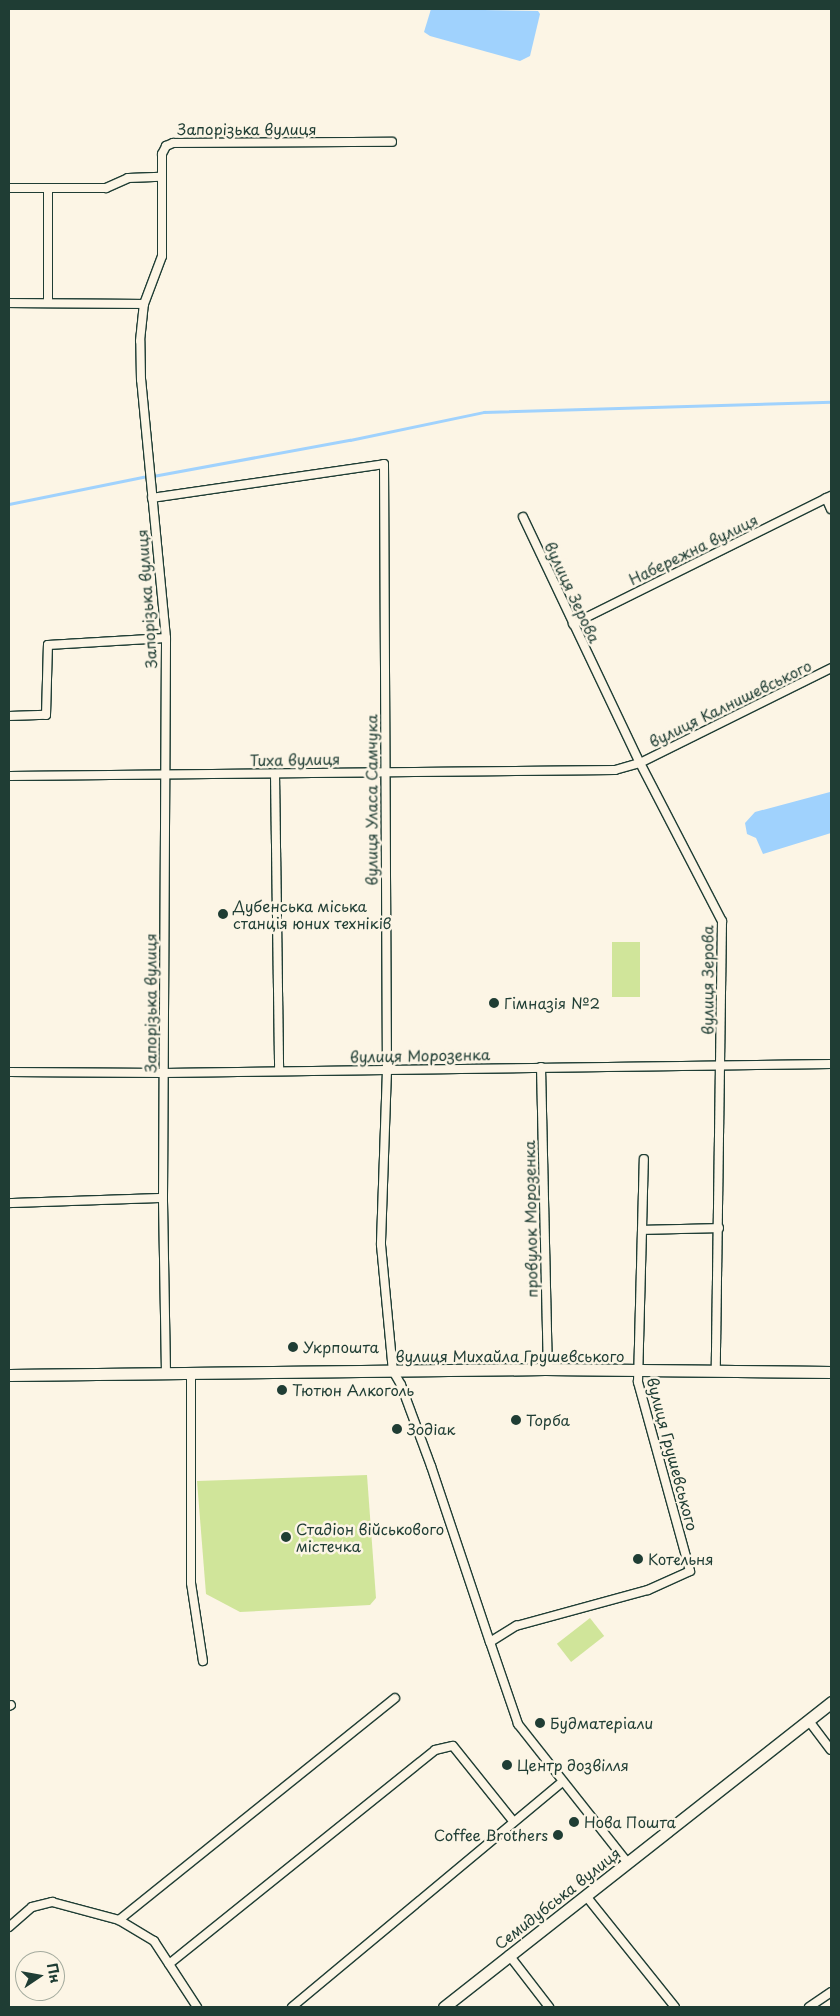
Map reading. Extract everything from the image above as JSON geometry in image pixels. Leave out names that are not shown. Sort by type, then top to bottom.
[{"type":"main road","name":"вулиця Михайла Грушевського","points":[[9,1375],[548,1369],[716,1369],[831,1372]]},
{"type":"main road","name":"Семидубська вулиця","points":[[444,2007],[831,1702]]},
{"type":"street","name":"Запорізька вулиця","points":[[166,1373],[163,1198],[166,638],[140,380],[144,304],[162,256],[161,176],[163,149],[173,143],[392,142]]},
{"type":"street","points":[[9,188],[106,188],[128,178],[161,176]]},
{"type":"street","points":[[48,188],[48,303]]},
{"type":"street","points":[[9,303],[144,304]]},
{"type":"street","name":"вулиця Уласа Самчука","points":[[152,498],[384,464],[384,771],[387,1070],[381,1245],[393,1371]]},
{"type":"street","points":[[829,497],[831,510]]},
{"type":"street","name":"Набережна вулиця","points":[[573,624],[829,497]]},
{"type":"street","name":"вулиця Зерова","points":[[523,517],[640,763],[722,922],[716,1369]]},
{"type":"street","points":[[9,716],[46,715],[48,645],[166,638]]},
{"type":"street","name":"вулиця Калнишевського","points":[[640,763],[831,668]]},
{"type":"street","name":"Тиха вулиця","points":[[9,776],[615,770],[640,763]]},
{"type":"street","points":[[275,774],[279,1070]]},
{"type":"street","name":"вулиця Морозенка","points":[[9,1072],[164,1073],[831,1064]]},
{"type":"street","name":"провулок Морозенка","points":[[541,1067],[548,1369]]},
{"type":"street","points":[[638,1370],[644,1159]]},
{"type":"street","points":[[9,1204],[163,1198]]},
{"type":"street","points":[[642,1230],[719,1228]]},
{"type":"street","name":"вулиця Грушевського","points":[[490,1642],[516,1626],[648,1590],[690,1571],[638,1370]]},
{"type":"street","points":[[393,1371],[401,1384],[431,1466],[518,1724],[627,1862]]},
{"type":"street","points":[[191,1373],[191,1583],[203,1661]]},
{"type":"street","points":[[119,1920],[395,1698]]},
{"type":"street","points":[[809,1721],[831,1750]]},
{"type":"street","points":[[169,1964],[435,1750],[453,1746],[513,1821]]},
{"type":"street","points":[[292,2007],[562,1782]]},
{"type":"street","points":[[586,1896],[675,2007]]},
{"type":"street","points":[[9,1927],[32,1907],[52,1902],[119,1920],[154,1941],[197,2007]]},
{"type":"street","points":[[509,1955],[549,2007]]},
{"type":"street","points":[[810,2007],[831,1992]]},
{"type":"green space","points":[[612,942],[640,942],[640,997],[612,997]]},
{"type":"green space","name":"Стадіон військового містечка","points":[[367,1475],[376,1598],[370,1605],[240,1612],[206,1594],[197,1481]]},
{"type":"green space","points":[[590,1618],[604,1636],[571,1662],[557,1644]]},
{"type":"water","points":[[431,9],[538,11],[540,14],[530,56],[520,61],[430,36],[424,32]]},
{"type":"water","points":[[830,792],[831,833],[763,854],[756,838],[747,834],[745,823],[755,812]]},
{"type":"waterway","points":[[153,476],[350,440],[484,412],[831,402]]},
{"type":"waterway","points":[[9,504],[143,477]]},
{"type":"place","name":"Дубенська міська станція юних техніків","points":[[223,914]]},
{"type":"place","name":"Гімназія №2","points":[[494,1003]]},
{"type":"place","name":"Укрпошта","points":[[293,1347]]},
{"type":"place","name":"Тютюн Алкоголь","points":[[282,1390]]},
{"type":"place","name":"Торба","points":[[516,1420]]},
{"type":"place","name":"Зодіак","points":[[397,1429]]},
{"type":"place","name":"Стадіон військового містечка","points":[[286,1537]]},
{"type":"place","name":"Котельня","points":[[638,1559]]},
{"type":"place","name":"Будматеріали","points":[[540,1723]]},
{"type":"place","name":"Центр дозвілля","points":[[507,1765]]},
{"type":"place","name":"Нова Пошта","points":[[574,1822]]},
{"type":"place","name":"Coffee Brothers","points":[[558,1835]]}]
